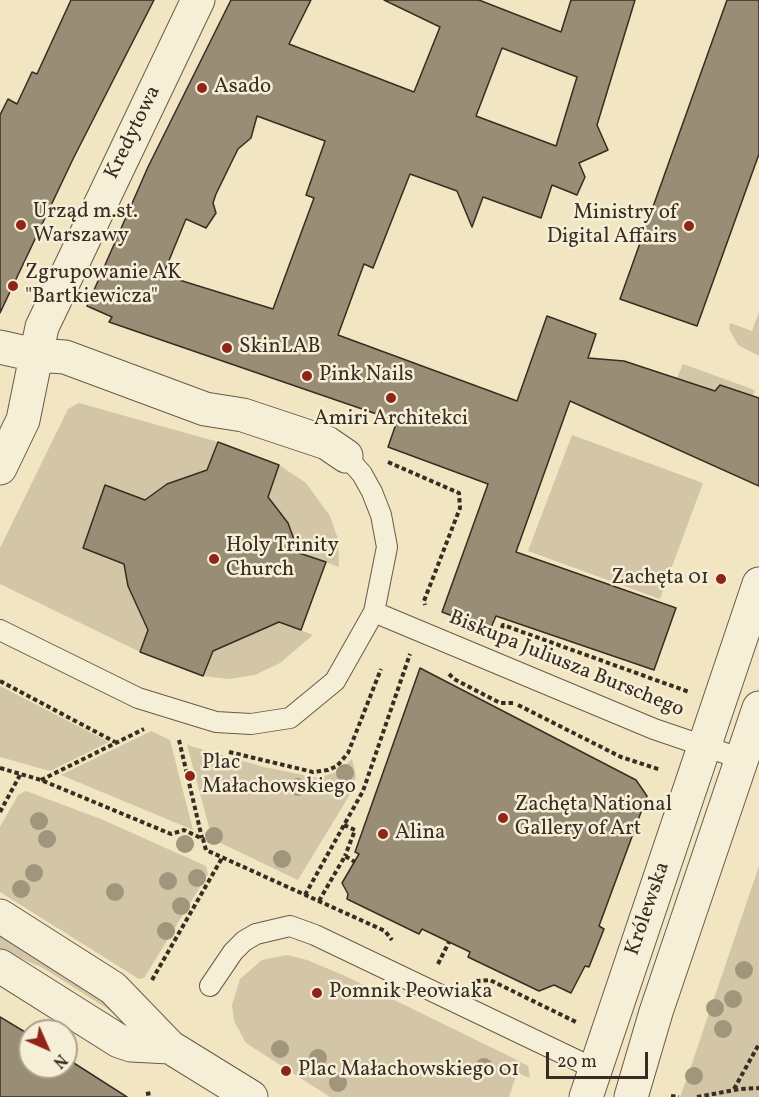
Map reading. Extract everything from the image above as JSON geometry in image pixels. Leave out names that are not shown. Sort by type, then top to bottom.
[{"type":"street","name":"Kredytowa","points":[[0,468],[23,420],[42,327],[198,0]]},
{"type":"street","points":[[0,347],[35,355],[65,357],[205,409],[243,415],[327,443],[346,456]]},
{"type":"street","name":"Królewska","points":[[591,1083],[759,584]]},
{"type":"street","name":"Królewska","points":[[632,1097],[656,1012],[759,708]]},
{"type":"street","points":[[0,916],[113,988],[170,1047],[251,1097]]},
{"type":"street","points":[[0,966],[119,1041],[131,1045],[170,1047]]},
{"type":"lane","points":[[0,630],[138,698],[216,722],[251,724],[291,718],[335,681],[374,612],[387,547],[381,516],[372,492],[362,474],[346,456]]},
{"type":"lane","name":"Biskupa Juliusza Burschego","points":[[374,612],[654,729],[742,759]]},
{"type":"lane","points":[[210,986],[233,952],[244,942],[256,934],[290,926],[315,935],[591,1083]]},
{"type":"path","points":[[305,895],[363,791],[411,650],[421,656]]},
{"type":"path","points":[[442,666],[621,758],[669,773]]},
{"type":"path","points":[[454,679],[500,703],[515,703]]},
{"type":"path","points":[[0,681],[116,743]]},
{"type":"path","points":[[41,780],[151,725]]},
{"type":"path","points":[[178,736],[206,850],[385,931],[395,945]]},
{"type":"path","points":[[0,768],[41,780],[171,834],[184,830],[202,838]]},
{"type":"path","points":[[0,812],[20,775]]},
{"type":"path","points":[[319,901],[345,856],[355,830],[344,825]]},
{"type":"path","points":[[345,856],[356,862]]},
{"type":"path","points":[[147,990],[222,858]]},
{"type":"path","points":[[438,965],[449,942]]},
{"type":"path","points":[[427,960],[447,969]]},
{"type":"path","points":[[472,981],[490,980],[582,1024]]},
{"type":"path","points":[[734,1090],[759,1044]]},
{"type":"path","points":[[697,1097],[759,1088]]},
{"type":"path","points":[[146,1094],[152,1093]]},
{"type":"path","points":[[671,1096],[679,1097]]},
{"type":"shaded area","points":[[759,312],[759,356],[738,345],[729,329],[730,323],[752,331]]},
{"type":"shaded area","points":[[683,364],[755,391],[752,396],[718,388],[714,391],[677,378]]},
{"type":"shaded area","points":[[79,403],[218,442],[206,473],[194,474],[167,484],[148,501],[105,485],[83,548],[124,564],[152,620],[140,652],[0,584],[0,548],[68,409]]},
{"type":"shaded area","points":[[572,435],[703,483],[660,599],[528,551]]},
{"type":"shaded area","points":[[279,465],[306,483],[330,516],[338,539],[339,567],[300,553],[295,555],[288,523],[268,497]]},
{"type":"shaded area","points":[[274,620],[313,635],[280,663],[255,675],[229,679],[203,676],[215,644],[236,641]]},
{"type":"shaded area","points":[[0,686],[109,742],[50,771],[0,757]]},
{"type":"shaded area","points":[[151,731],[170,740],[193,830],[61,775]]},
{"type":"shaded area","points":[[187,745],[264,767],[318,778],[339,771],[352,759],[356,776],[352,791],[298,880],[208,837],[207,831],[210,831]]},
{"type":"shaded area","points":[[26,791],[101,819],[206,866],[208,874],[144,978],[139,979],[0,892],[0,827],[18,795]]},
{"type":"shaded area","points":[[759,866],[759,1097],[680,1097],[686,1081]]},
{"type":"shaded area","points":[[0,928],[88,983],[119,1016],[43,968],[0,949]]},
{"type":"shaded area","points":[[287,955],[307,960],[343,975],[515,1059],[528,1066],[530,1078],[517,1073],[509,1097],[330,1097],[246,1043],[234,1021],[232,1005],[240,979],[262,960]]},
{"type":"building","points":[[71,0],[154,0],[73,159],[0,313],[0,115],[8,99],[17,104],[32,72],[37,74]]},
{"type":"building","points":[[231,0],[311,0],[289,44],[414,92],[440,27],[384,0],[479,0],[561,32],[571,0],[635,0],[597,125],[608,150],[579,163],[585,177],[577,195],[552,185],[541,218],[483,197],[472,227],[457,191],[410,174],[373,268],[364,264],[338,335],[517,401],[547,316],[596,334],[588,358],[624,361],[715,391],[720,385],[759,398],[759,486],[570,401],[516,552],[676,608],[654,670],[496,616],[490,630],[442,612],[488,484],[388,447],[397,421],[109,322],[112,317],[87,306],[148,167]],"holes":[[[502,48],[577,77],[556,146],[476,116]],[[257,116],[325,141],[306,195],[314,198],[273,309],[163,275],[186,219],[206,228],[216,213],[213,203],[216,194],[238,149],[251,138]]]},
{"type":"building","name":"Ministry of Digital Affairs","points":[[727,0],[759,0],[759,154],[697,326],[620,299]]},
{"type":"building","name":"Holy Trinity Church","points":[[218,442],[279,465],[268,497],[288,523],[299,553],[326,562],[301,630],[279,622],[213,651],[203,676],[140,652],[148,630],[128,586],[124,564],[83,548],[105,485],[145,500],[167,484],[207,470]]},
{"type":"building","name":"Zachęta National Gallery of Art","points":[[420,668],[636,780],[647,796],[599,926],[604,929],[589,967],[585,966],[571,993],[554,985],[539,991],[468,957],[470,952],[422,929],[419,934],[347,899],[348,894],[342,883],[359,854],[355,852]]},
{"type":"building","points":[[0,1017],[18,1028],[18,1079],[78,1079],[78,1066],[127,1097],[0,1097]]},
{"type":"place","name":"Asado","points":[[202,88]]},
{"type":"place","name":"Urząd m.st. Warszawy","points":[[21,225]]},
{"type":"place","name":"Ministry of Digital Affairs","points":[[689,226]]},
{"type":"place","name":"Zgrupowanie AK \"Bartkiewicza\"","points":[[13,286]]},
{"type":"place","name":"SkinLAB","points":[[227,348]]},
{"type":"place","name":"Pink Nails","points":[[307,376]]},
{"type":"place","name":"Amiri Architekci","points":[[391,398]]},
{"type":"place","name":"Holy Trinity Church","points":[[214,559]]},
{"type":"place","name":"Zachęta 01","points":[[721,579]]},
{"type":"place","name":"Plac Małachowskiego","points":[[190,776]]},
{"type":"place","name":"Zachęta National Gallery of Art","points":[[503,818]]},
{"type":"place","name":"Alina","points":[[383,834]]},
{"type":"place","name":"Pomnik Peowiaka","points":[[317,993]]},
{"type":"place","name":"Plac Małachowskiego 01","points":[[286,1071]]}]
